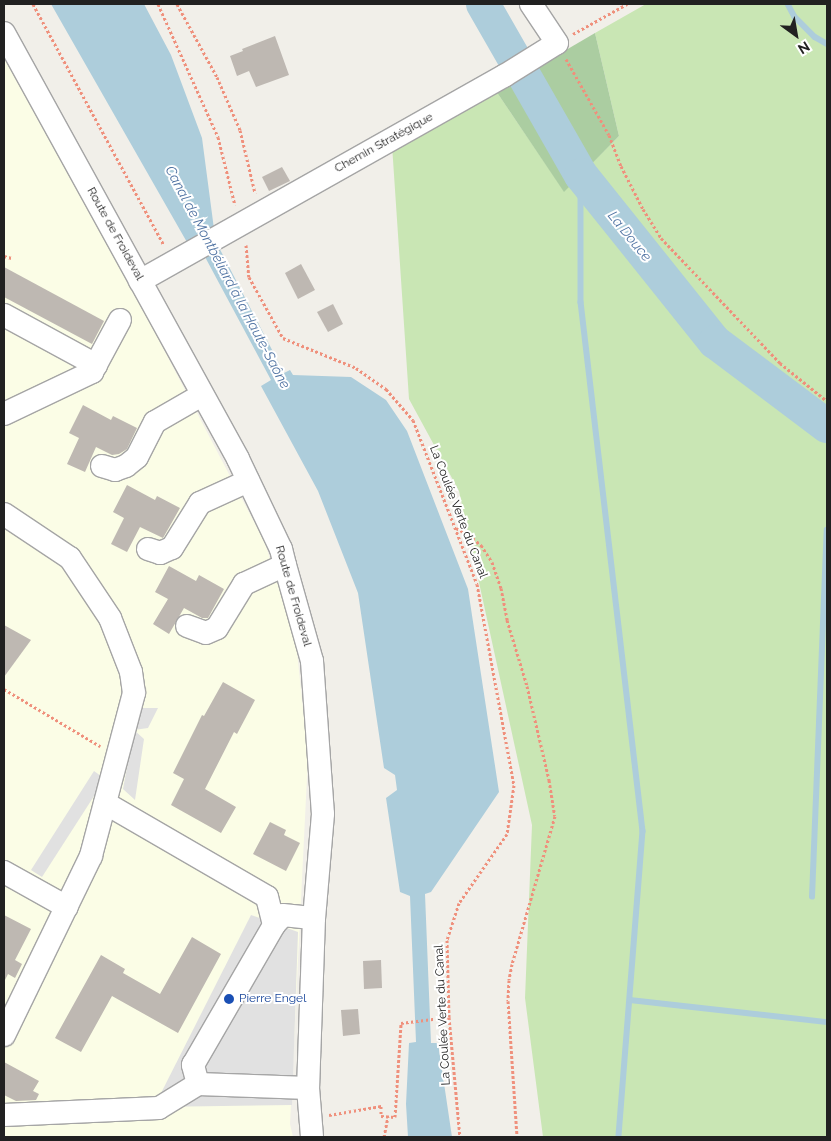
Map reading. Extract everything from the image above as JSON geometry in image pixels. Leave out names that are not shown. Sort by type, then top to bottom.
[{"type":"street","points":[[531,4],[557,43]]},
{"type":"street","name":"Route de Froideval","points":[[4,33],[202,395],[248,481],[281,549],[312,661],[323,814],[314,918],[308,1088],[310,1128]]},
{"type":"street","name":"Chemin Stratégique","points":[[140,281],[504,76],[557,43]]},
{"type":"street","points":[[4,315],[96,365]]},
{"type":"street","points":[[4,414],[92,372],[120,320]]},
{"type":"street","points":[[102,466],[115,470],[126,466],[137,458],[155,422],[202,395]]},
{"type":"street","points":[[148,549],[160,553],[172,548],[200,503],[248,481]]},
{"type":"street","points":[[4,514],[70,558],[110,618],[131,672],[134,693],[91,856],[4,1035]]},
{"type":"street","points":[[187,626],[206,633],[217,628],[244,584],[285,565]]},
{"type":"street","points":[[105,803],[267,897],[274,925]]},
{"type":"street","points":[[4,872],[67,907]]},
{"type":"street","points":[[198,1084],[193,1065],[274,925],[283,915],[314,918]]},
{"type":"street","points":[[4,1115],[159,1108],[198,1084],[308,1088]]},
{"type":"path","points":[[34,4],[181,258]]},
{"type":"path","name":"La Coulée Verte du Canal","points":[[158,4],[218,137],[247,250],[249,277],[283,338],[356,368],[386,389],[413,420],[477,584],[514,785],[506,834],[460,903],[447,940],[449,1017],[460,1137]]},
{"type":"path","points":[[177,4],[216,77],[240,130],[259,213]]},
{"type":"path","points":[[627,4],[557,43],[609,134],[630,183],[661,238],[780,363],[827,401]]},
{"type":"path","points":[[4,256],[12,258]]},
{"type":"path","points":[[455,528],[469,535],[481,545],[492,562],[501,588],[507,620],[527,686],[550,780],[555,816],[509,980],[508,1001],[517,1137]]},
{"type":"path","points":[[4,689],[118,756]]},
{"type":"path","points":[[310,1128],[381,1106],[381,1116],[395,1117],[401,1022],[449,1017]]},
{"type":"path","points":[[384,1137],[388,1116]]},
{"type":"shaded area","points":[[4,58],[129,283],[265,543],[296,642],[308,757],[290,1124],[293,1137],[4,1137]]},
{"type":"shaded area","points":[[142,708],[158,708],[148,728],[134,730]]},
{"type":"shaded area","points":[[134,730],[144,739],[135,800],[123,789]]},
{"type":"shaded area","points":[[94,771],[105,779],[42,877],[31,870]]},
{"type":"shaded area","points":[[251,915],[298,932],[292,1105],[154,1107]]},
{"type":"green space","points":[[646,4],[827,4],[827,1137],[543,1137],[525,998],[532,825],[459,491],[409,399],[392,145],[496,91],[564,191],[619,136],[595,33]]},
{"type":"green space","points":[[595,33],[619,136],[564,192],[496,91]]},
{"type":"water","name":"Canal de Montbéliard à la Haute-Saône","points":[[51,4],[144,4],[171,55],[202,138],[214,229],[212,234],[284,373],[290,370],[293,375],[351,377],[386,400],[407,431],[468,589],[499,792],[431,892],[425,894],[431,1043],[438,1043],[452,1137],[408,1137],[406,1104],[409,1043],[416,1042],[410,896],[400,892],[386,798],[397,790],[395,775],[384,768],[358,593],[318,491],[261,386],[271,380],[197,242],[188,244]]},
{"type":"building","points":[[275,36],[289,75],[256,87],[249,71],[237,76],[230,56],[243,51],[242,49]]},
{"type":"building","points":[[282,167],[290,181],[269,191],[262,177]]},
{"type":"building","points":[[301,264],[315,290],[298,299],[285,273]]},
{"type":"building","points":[[4,267],[104,321],[92,344],[4,297]]},
{"type":"building","points":[[333,304],[343,324],[328,332],[317,312]]},
{"type":"building","points":[[83,405],[111,420],[113,416],[137,428],[127,449],[119,454],[112,455],[96,447],[85,472],[67,464],[79,438],[69,433]]},
{"type":"building","points":[[127,485],[155,500],[157,496],[180,508],[163,538],[140,527],[127,552],[111,544],[124,518],[113,512]]},
{"type":"building","points":[[169,566],[196,581],[199,575],[224,589],[208,618],[202,618],[184,608],[169,634],[153,624],[168,599],[155,592]]},
{"type":"building","points":[[4,625],[31,640],[4,677]]},
{"type":"building","points":[[223,682],[255,700],[237,734],[234,732],[205,789],[236,807],[221,833],[171,805],[184,779],[173,773],[202,715],[204,716]]},
{"type":"building","points":[[270,822],[286,830],[284,835],[300,843],[286,871],[253,854]]},
{"type":"building","points":[[4,915],[31,929],[15,960],[22,964],[15,978],[8,974],[4,982]]},
{"type":"building","points":[[192,937],[221,954],[178,1033],[112,996],[81,1052],[55,1038],[101,955],[125,969],[123,973],[160,994]]},
{"type":"building","points":[[381,960],[382,988],[364,989],[363,961]]},
{"type":"building","points":[[358,1009],[360,1034],[343,1036],[341,1010]]},
{"type":"building","points":[[4,1062],[39,1081],[33,1091],[39,1094],[36,1100],[16,1101],[4,1095]]},
{"type":"waterway","name":"La Douce","points":[[483,4],[581,175],[715,342],[827,426]]},
{"type":"waterway","points":[[788,4],[795,17],[815,37],[827,44]]},
{"type":"waterway","points":[[581,175],[581,302],[643,831],[619,1137]]},
{"type":"waterway","points":[[812,897],[827,530]]},
{"type":"waterway","points":[[630,1000],[827,1022]]},
{"type":"place","name":"Pierre Engel","points":[[229,999]]}]
